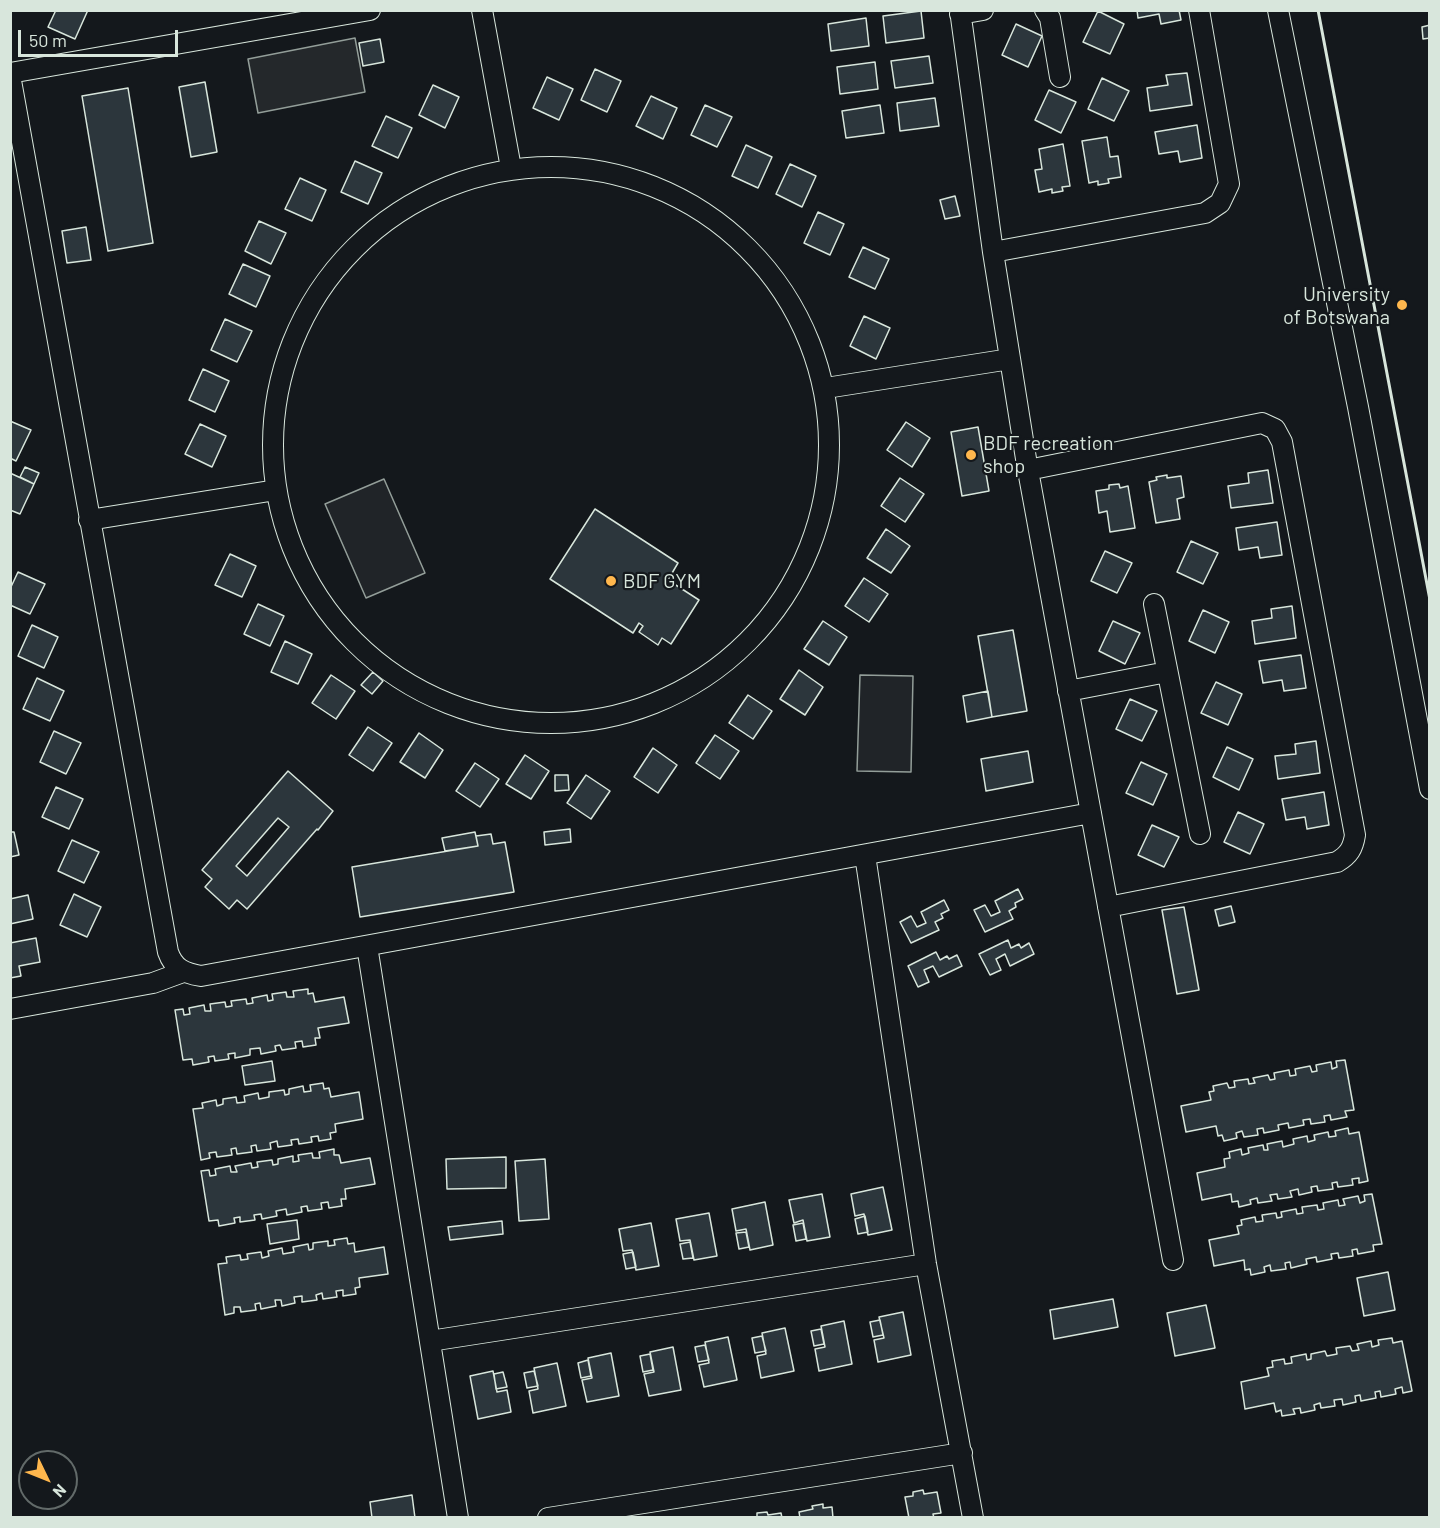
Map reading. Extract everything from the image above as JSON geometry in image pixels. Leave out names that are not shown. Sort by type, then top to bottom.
[{"type":"street","points":[[370,10],[10,74],[89,520],[171,961],[183,972],[201,976],[1091,813]]},
{"type":"street","points":[[482,10],[511,168]]},
{"type":"street","points":[[983,10],[960,12],[993,252],[1028,470],[1173,1260]]},
{"type":"street","points":[[1045,10],[1050,18],[1060,76]]},
{"type":"street","points":[[993,252],[1204,213],[1220,203],[1229,184],[1199,10]]},
{"type":"street","points":[[1278,10],[1358,407],[1430,789]]},
{"type":"street","points":[[572,166],[631,176],[686,199],[736,234],[777,278],[807,330],[826,388],[831,451],[822,514],[799,573],[764,626],[717,669],[662,701],[601,719],[538,724],[475,714],[417,690],[365,654],[323,607],[292,552],[276,490],[272,435],[280,380],[298,328],[326,280],[363,239],[408,206],[457,182],[511,168],[572,166]]},
{"type":"street","points":[[826,388],[1010,359]]},
{"type":"street","points":[[1028,470],[1262,423],[1275,429],[1282,442],[1355,835],[1350,852],[1337,862],[1108,907]]},
{"type":"street","points":[[89,520],[276,490]]},
{"type":"street","points":[[1154,604],[1200,834]]},
{"type":"street","points":[[1068,691],[1167,672]]},
{"type":"street","points":[[865,855],[926,1264],[973,1518]]},
{"type":"street","points":[[366,946],[458,1518]]},
{"type":"street","points":[[10,1010],[153,983],[183,972]]},
{"type":"street","points":[[430,1341],[926,1264]]},
{"type":"street","points":[[548,1518],[962,1453]]},
{"type":"shaded area","points":[[355,38],[365,92],[258,113],[248,59]]},
{"type":"shaded area","points":[[384,479],[425,573],[366,598],[325,504]]},
{"type":"shaded area","points":[[860,675],[913,676],[911,772],[857,771]]},
{"type":"building","points":[[56,10],[88,10],[75,39],[48,27]]},
{"type":"building","points":[[1137,10],[1179,10],[1181,20],[1161,24],[1159,14],[1138,18]]},
{"type":"building","points":[[921,11],[924,38],[886,43],[883,16]]},
{"type":"building","points":[[1098,11],[1124,24],[1110,54],[1083,42]]},
{"type":"building","points":[[866,18],[869,46],[831,51],[828,24]]},
{"type":"building","points":[[1016,24],[1042,36],[1028,67],[1002,55]]},
{"type":"building","points":[[1430,25],[1430,38],[1423,39],[1422,27]]},
{"type":"building","points":[[380,39],[384,62],[363,66],[359,43]]},
{"type":"building","points":[[929,56],[933,83],[895,88],[891,61]]},
{"type":"building","points":[[875,62],[878,89],[840,94],[837,67]]},
{"type":"building","points":[[595,69],[621,81],[607,112],[581,100]]},
{"type":"building","points":[[1187,73],[1192,105],[1150,111],[1147,88],[1168,85],[1166,75]]},
{"type":"building","points":[[547,77],[573,89],[559,120],[533,108]]},
{"type":"building","points":[[1102,78],[1129,91],[1114,121],[1088,109]]},
{"type":"building","points":[[205,82],[217,152],[191,157],[179,87]]},
{"type":"building","points":[[433,85],[459,97],[445,128],[419,115]]},
{"type":"building","points":[[128,88],[153,243],[108,251],[82,96]]},
{"type":"building","points":[[1049,90],[1076,102],[1061,133],[1035,120]]},
{"type":"building","points":[[651,96],[677,108],[663,139],[636,126]]},
{"type":"building","points":[[935,98],[939,126],[900,131],[897,103]]},
{"type":"building","points":[[705,105],[732,117],[717,147],[691,135]]},
{"type":"building","points":[[880,105],[884,133],[846,138],[842,111]]},
{"type":"building","points":[[386,116],[412,128],[398,158],[372,146]]},
{"type":"building","points":[[1197,125],[1202,158],[1180,162],[1178,151],[1159,154],[1155,132]]},
{"type":"building","points":[[1107,137],[1110,157],[1118,156],[1121,177],[1108,179],[1109,183],[1098,185],[1098,181],[1089,183],[1082,141]]},
{"type":"building","points":[[1063,144],[1070,186],[1062,187],[1063,191],[1052,193],[1052,189],[1039,192],[1035,170],[1042,169],[1039,149]]},
{"type":"building","points":[[746,145],[772,157],[758,188],[732,176]]},
{"type":"building","points":[[355,161],[382,173],[368,204],[341,192]]},
{"type":"building","points":[[790,164],[816,176],[802,207],[776,194]]},
{"type":"building","points":[[300,178],[326,190],[312,221],[285,209]]},
{"type":"building","points":[[955,196],[960,216],[945,219],[940,200]]},
{"type":"building","points":[[818,212],[844,224],[830,255],[804,243]]},
{"type":"building","points":[[259,221],[286,233],[271,264],[245,251]]},
{"type":"building","points":[[86,227],[91,260],[67,263],[62,231]]},
{"type":"building","points":[[863,247],[889,259],[875,289],[849,277]]},
{"type":"building","points":[[243,264],[270,276],[256,307],[229,294]]},
{"type":"building","points":[[864,316],[890,328],[876,359],[850,346]]},
{"type":"building","points":[[225,319],[252,331],[237,362],[211,350]]},
{"type":"building","points":[[203,369],[229,381],[215,412],[189,400]]},
{"type":"building","points":[[10,421],[31,430],[16,461],[10,458]]},
{"type":"building","points":[[906,422],[930,438],[912,467],[887,450]]},
{"type":"building","points":[[200,424],[226,436],[212,467],[185,454]]},
{"type":"building","points":[[978,427],[989,491],[962,496],[951,432]]},
{"type":"building","points":[[25,467],[39,473],[34,484],[20,477]]},
{"type":"building","points":[[1268,470],[1273,503],[1231,508],[1228,486],[1249,483],[1248,473]]},
{"type":"building","points":[[10,473],[34,484],[20,514],[10,510]]},
{"type":"building","points":[[1167,475],[1167,478],[1181,476],[1184,497],[1177,499],[1180,519],[1156,523],[1149,482],[1157,480],[1156,477]]},
{"type":"building","points":[[900,478],[924,494],[905,522],[881,506]]},
{"type":"building","points":[[1119,484],[1120,488],[1128,486],[1135,528],[1110,532],[1107,511],[1099,513],[1096,491],[1109,489],[1109,485]]},
{"type":"building","points":[[595,509],[678,563],[668,580],[699,600],[671,644],[662,638],[658,645],[639,632],[643,626],[639,623],[633,633],[550,579]]},
{"type":"building","points":[[1277,522],[1282,555],[1260,558],[1258,547],[1239,550],[1236,528]]},
{"type":"building","points":[[886,529],[910,546],[891,573],[867,558]]},
{"type":"building","points":[[1191,541],[1218,553],[1203,584],[1177,572]]},
{"type":"building","points":[[1105,551],[1132,563],[1117,593],[1091,581]]},
{"type":"building","points":[[230,554],[256,566],[242,597],[215,585]]},
{"type":"building","points":[[18,572],[45,584],[30,614],[10,605],[10,589]]},
{"type":"building","points":[[864,578],[888,594],[869,622],[845,606]]},
{"type":"building","points":[[258,604],[284,616],[270,646],[244,634]]},
{"type":"building","points":[[1292,606],[1296,638],[1255,644],[1252,621],[1272,618],[1271,609]]},
{"type":"building","points":[[1203,610],[1229,622],[1215,653],[1189,641]]},
{"type":"building","points":[[823,621],[847,637],[829,665],[804,649]]},
{"type":"building","points":[[1113,621],[1140,633],[1125,664],[1099,651]]},
{"type":"building","points":[[32,625],[58,637],[44,668],[18,656]]},
{"type":"building","points":[[1013,630],[1027,711],[992,717],[978,636]]},
{"type":"building","points":[[285,641],[312,654],[298,684],[271,672]]},
{"type":"building","points":[[1301,655],[1306,688],[1284,691],[1282,680],[1263,683],[1259,661]]},
{"type":"building","points":[[799,670],[823,687],[805,715],[780,699]]},
{"type":"building","points":[[373,672],[383,681],[372,694],[361,685]]},
{"type":"building","points":[[331,675],[355,691],[336,719],[312,703]]},
{"type":"building","points":[[37,678],[64,691],[50,721],[23,709]]},
{"type":"building","points":[[1216,682],[1242,694],[1228,725],[1201,713]]},
{"type":"building","points":[[988,691],[992,717],[967,722],[963,696]]},
{"type":"building","points":[[748,695],[772,711],[753,739],[729,723]]},
{"type":"building","points":[[1130,699],[1157,711],[1142,741],[1116,729]]},
{"type":"building","points":[[368,727],[392,743],[373,771],[349,755]]},
{"type":"building","points":[[54,731],[81,743],[66,774],[40,762]]},
{"type":"building","points":[[419,733],[443,750],[425,778],[400,762]]},
{"type":"building","points":[[715,735],[739,751],[720,779],[696,763]]},
{"type":"building","points":[[1316,741],[1320,773],[1278,779],[1275,756],[1296,754],[1295,744]]},
{"type":"building","points":[[1227,747],[1253,759],[1239,790],[1213,777]]},
{"type":"building","points":[[653,748],[677,765],[658,793],[634,777]]},
{"type":"building","points":[[1028,751],[1033,782],[986,791],[981,759]]},
{"type":"building","points":[[525,755],[549,771],[531,799],[506,784]]},
{"type":"building","points":[[1141,762],[1167,774],[1153,805],[1126,793]]},
{"type":"building","points":[[475,763],[499,779],[480,807],[456,791]]},
{"type":"building","points":[[288,771],[333,811],[247,909],[237,900],[229,909],[205,887],[212,879],[202,870]],"holes":[[[278,818],[289,827],[247,876],[236,866]]]},
{"type":"building","points":[[555,775],[568,775],[569,790],[555,791]]},
{"type":"building","points":[[586,775],[610,791],[591,819],[567,803]]},
{"type":"building","points":[[56,787],[83,799],[69,829],[42,817]]},
{"type":"building","points":[[1324,792],[1329,825],[1307,829],[1305,817],[1286,820],[1282,799]]},
{"type":"building","points":[[1238,812],[1264,824],[1250,854],[1224,842]]},
{"type":"building","points":[[1152,825],[1179,837],[1164,867],[1138,855]]},
{"type":"building","points":[[570,829],[571,842],[545,845],[544,832]]},
{"type":"building","points":[[10,832],[14,832],[19,855],[10,857]]},
{"type":"building","points":[[475,832],[478,846],[445,851],[442,838]]},
{"type":"building","points":[[491,834],[493,844],[505,842],[514,892],[360,917],[352,867],[478,846],[476,836]]},
{"type":"building","points":[[72,840],[99,852],[84,883],[58,871]]},
{"type":"building","points":[[1018,889],[1023,899],[1015,903],[1016,907],[1009,911],[1013,919],[985,932],[974,910],[985,905],[991,916],[1000,912],[995,901]]},
{"type":"building","points":[[74,894],[101,907],[87,937],[60,925]]},
{"type":"building","points":[[28,895],[33,919],[10,924],[10,899]]},
{"type":"building","points":[[944,900],[949,910],[941,914],[943,918],[935,922],[939,930],[911,943],[900,922],[911,916],[917,927],[926,923],[921,912]]},
{"type":"building","points":[[1231,906],[1235,922],[1219,926],[1215,910]]},
{"type":"building","points":[[1184,907],[1199,990],[1177,994],[1162,910]]},
{"type":"building","points":[[36,938],[40,962],[19,966],[21,976],[10,978],[10,943]]},
{"type":"building","points":[[1008,940],[1011,948],[1019,944],[1021,948],[1029,943],[1034,954],[1010,966],[1005,954],[996,959],[1001,970],[990,975],[979,954]]},
{"type":"building","points":[[936,952],[940,960],[947,956],[949,959],[957,955],[962,966],[939,977],[933,966],[924,970],[929,982],[918,987],[908,966]]},
{"type":"building","points":[[308,989],[308,994],[313,993],[315,1002],[344,997],[349,1023],[318,1028],[320,1038],[315,1038],[316,1045],[303,1047],[302,1041],[295,1042],[296,1048],[282,1050],[280,1045],[275,1046],[276,1051],[261,1054],[260,1048],[250,1049],[250,1055],[235,1058],[235,1053],[228,1054],[229,1059],[215,1061],[214,1056],[208,1057],[209,1062],[193,1065],[192,1059],[183,1060],[175,1010],[183,1009],[184,1015],[190,1014],[189,1008],[204,1005],[205,1011],[211,1011],[210,1004],[225,1002],[226,1007],[232,1006],[231,1001],[246,999],[247,1004],[253,1003],[252,998],[267,995],[268,1001],[273,1000],[272,994],[286,992],[287,997],[294,997],[293,991]]},
{"type":"building","points":[[1345,1060],[1354,1110],[1345,1111],[1347,1117],[1331,1120],[1330,1115],[1324,1116],[1325,1122],[1311,1124],[1310,1119],[1303,1120],[1304,1125],[1289,1128],[1288,1123],[1278,1125],[1279,1130],[1264,1133],[1263,1128],[1257,1129],[1258,1135],[1244,1137],[1242,1131],[1236,1133],[1237,1138],[1224,1141],[1222,1135],[1218,1136],[1216,1126],[1186,1132],[1181,1106],[1211,1100],[1209,1092],[1214,1091],[1213,1086],[1227,1083],[1229,1088],[1235,1087],[1234,1081],[1248,1079],[1249,1084],[1255,1083],[1253,1078],[1268,1075],[1270,1080],[1275,1079],[1274,1073],[1289,1070],[1290,1076],[1296,1075],[1295,1069],[1310,1066],[1312,1072],[1317,1071],[1316,1065],[1331,1062],[1332,1069],[1337,1067],[1336,1061]]},
{"type":"building","points":[[272,1061],[275,1081],[245,1085],[242,1066]]},
{"type":"building","points":[[323,1083],[324,1089],[329,1088],[331,1097],[359,1092],[363,1119],[335,1124],[336,1132],[330,1133],[331,1139],[319,1141],[318,1136],[311,1137],[312,1142],[299,1144],[298,1139],[291,1140],[292,1145],[278,1147],[277,1141],[270,1143],[271,1149],[257,1151],[256,1145],[251,1146],[252,1152],[237,1154],[236,1148],[231,1149],[232,1155],[217,1157],[216,1152],[209,1153],[210,1158],[201,1160],[193,1109],[203,1108],[202,1103],[216,1100],[217,1106],[223,1104],[223,1099],[236,1097],[237,1103],[245,1102],[244,1096],[258,1093],[259,1099],[269,1097],[269,1092],[284,1090],[285,1095],[289,1094],[289,1089],[303,1086],[304,1092],[311,1091],[310,1085]]},
{"type":"building","points":[[1348,1128],[1349,1134],[1359,1132],[1368,1181],[1359,1183],[1359,1178],[1352,1179],[1353,1185],[1338,1187],[1337,1182],[1332,1183],[1333,1189],[1318,1191],[1317,1186],[1311,1187],[1312,1192],[1299,1195],[1298,1189],[1290,1191],[1292,1197],[1278,1199],[1277,1194],[1270,1195],[1272,1201],[1258,1203],[1257,1198],[1250,1200],[1251,1204],[1239,1207],[1238,1201],[1232,1202],[1231,1194],[1202,1200],[1197,1173],[1225,1167],[1224,1159],[1230,1158],[1229,1152],[1241,1149],[1242,1155],[1249,1153],[1248,1148],[1263,1145],[1264,1150],[1268,1150],[1267,1144],[1282,1141],[1283,1147],[1294,1144],[1293,1139],[1307,1136],[1308,1142],[1315,1140],[1314,1135],[1328,1132],[1329,1137],[1336,1136],[1335,1131]]},
{"type":"building","points":[[334,1149],[334,1155],[339,1155],[341,1163],[370,1158],[375,1184],[345,1189],[346,1199],[341,1199],[342,1206],[329,1208],[328,1202],[321,1203],[322,1209],[308,1211],[307,1206],[301,1207],[302,1212],[287,1215],[286,1209],[276,1211],[277,1216],[262,1219],[261,1214],[254,1215],[255,1220],[240,1222],[240,1217],[234,1218],[235,1223],[219,1226],[218,1220],[209,1221],[201,1171],[209,1170],[210,1176],[216,1175],[215,1169],[230,1166],[231,1172],[237,1172],[235,1166],[251,1163],[252,1168],[258,1167],[257,1162],[272,1160],[273,1165],[278,1164],[278,1159],[293,1156],[293,1162],[299,1161],[298,1155],[312,1153],[313,1158],[320,1158],[319,1152]]},
{"type":"building","points":[[506,1157],[506,1188],[447,1189],[446,1159]]},
{"type":"building","points":[[545,1159],[549,1219],[519,1221],[515,1161]]},
{"type":"building","points":[[883,1187],[892,1230],[868,1235],[864,1214],[855,1216],[851,1194]]},
{"type":"building","points":[[822,1194],[830,1237],[807,1241],[803,1220],[794,1223],[789,1200]]},
{"type":"building","points":[[1372,1194],[1382,1244],[1373,1245],[1374,1251],[1358,1254],[1357,1249],[1352,1250],[1353,1256],[1339,1258],[1338,1253],[1331,1254],[1332,1259],[1317,1262],[1316,1257],[1306,1259],[1307,1264],[1291,1268],[1290,1262],[1285,1263],[1286,1269],[1271,1271],[1270,1265],[1264,1267],[1265,1272],[1251,1275],[1250,1269],[1245,1270],[1244,1260],[1214,1266],[1209,1240],[1239,1234],[1237,1226],[1242,1225],[1241,1220],[1255,1217],[1256,1222],[1263,1221],[1262,1215],[1276,1213],[1277,1218],[1282,1217],[1281,1212],[1296,1209],[1297,1214],[1303,1213],[1302,1207],[1317,1205],[1318,1210],[1324,1209],[1323,1203],[1338,1200],[1339,1206],[1345,1205],[1343,1199],[1358,1196],[1360,1203],[1365,1201],[1364,1195]]},
{"type":"building","points":[[765,1202],[773,1245],[750,1250],[746,1229],[736,1231],[732,1209]]},
{"type":"building","points":[[709,1213],[717,1256],[694,1260],[690,1240],[680,1241],[676,1219]]},
{"type":"building","points":[[865,1216],[868,1232],[858,1234],[855,1219]]},
{"type":"building","points":[[297,1220],[299,1239],[270,1244],[267,1224]]},
{"type":"building","points":[[502,1221],[503,1234],[450,1240],[448,1227]]},
{"type":"building","points":[[651,1223],[659,1266],[636,1270],[632,1250],[623,1251],[619,1229]]},
{"type":"building","points":[[803,1223],[806,1239],[796,1241],[793,1225]]},
{"type":"building","points":[[746,1232],[749,1247],[739,1249],[736,1233]]},
{"type":"building","points":[[347,1238],[348,1244],[354,1243],[355,1252],[384,1247],[388,1274],[359,1278],[360,1287],[355,1288],[356,1294],[343,1296],[343,1290],[336,1291],[337,1297],[323,1299],[322,1293],[316,1295],[317,1300],[302,1302],[302,1296],[294,1297],[295,1303],[282,1306],[281,1300],[275,1300],[276,1306],[261,1309],[260,1303],[255,1304],[256,1310],[241,1312],[240,1307],[234,1307],[234,1313],[225,1315],[218,1264],[227,1263],[226,1257],[240,1255],[241,1260],[248,1259],[247,1254],[261,1252],[262,1258],[269,1256],[268,1251],[282,1248],[283,1254],[294,1252],[293,1247],[308,1244],[309,1250],[313,1249],[313,1243],[328,1241],[328,1246],[335,1245],[334,1240]]},
{"type":"building","points":[[690,1242],[693,1258],[683,1259],[680,1244]]},
{"type":"building","points":[[633,1252],[636,1267],[626,1269],[623,1254]]},
{"type":"building","points":[[1388,1272],[1395,1310],[1364,1316],[1357,1278]]},
{"type":"building","points":[[1113,1299],[1118,1327],[1054,1339],[1050,1310]]},
{"type":"building","points":[[1206,1305],[1215,1348],[1175,1356],[1167,1313]]},
{"type":"building","points":[[903,1312],[911,1355],[878,1362],[874,1340],[884,1338],[879,1317]]},
{"type":"building","points":[[880,1320],[883,1335],[873,1337],[870,1322]]},
{"type":"building","points":[[844,1321],[852,1364],[819,1371],[815,1349],[825,1347],[821,1326]]},
{"type":"building","points":[[785,1328],[794,1371],[761,1378],[757,1356],[766,1354],[762,1333]]},
{"type":"building","points":[[821,1329],[824,1344],[814,1346],[811,1331]]},
{"type":"building","points":[[762,1336],[766,1351],[755,1353],[752,1338]]},
{"type":"building","points":[[728,1337],[737,1380],[704,1387],[699,1365],[709,1363],[705,1342]]},
{"type":"building","points":[[1392,1338],[1393,1343],[1402,1341],[1412,1391],[1403,1393],[1402,1387],[1395,1389],[1396,1394],[1381,1397],[1380,1391],[1375,1392],[1376,1398],[1361,1401],[1360,1395],[1355,1396],[1356,1402],[1343,1405],[1342,1399],[1334,1400],[1335,1406],[1321,1408],[1320,1403],[1314,1405],[1315,1410],[1301,1413],[1300,1408],[1293,1409],[1295,1414],[1282,1416],[1281,1410],[1276,1412],[1274,1403],[1245,1409],[1241,1382],[1269,1376],[1267,1368],[1273,1367],[1272,1361],[1284,1359],[1285,1364],[1292,1363],[1291,1357],[1306,1354],[1307,1360],[1311,1359],[1311,1354],[1325,1351],[1327,1356],[1337,1354],[1336,1348],[1350,1346],[1352,1351],[1359,1350],[1357,1344],[1371,1341],[1372,1347],[1379,1345],[1378,1340]]},
{"type":"building","points":[[705,1345],[709,1360],[698,1362],[695,1347]]},
{"type":"building","points":[[673,1347],[681,1390],[649,1396],[644,1374],[654,1372],[650,1352]]},
{"type":"building","points":[[611,1353],[619,1396],[587,1402],[582,1380],[592,1378],[588,1358]]},
{"type":"building","points":[[650,1354],[653,1370],[643,1372],[640,1356]]},
{"type":"building","points":[[588,1360],[591,1376],[581,1378],[578,1363]]},
{"type":"building","points":[[557,1363],[566,1406],[533,1413],[529,1391],[538,1389],[534,1368]]},
{"type":"building","points":[[493,1371],[497,1392],[507,1390],[511,1412],[478,1419],[470,1376]]},
{"type":"building","points":[[534,1371],[538,1386],[527,1388],[524,1373]]},
{"type":"building","points":[[503,1372],[507,1387],[496,1389],[494,1374]]},
{"type":"building","points":[[923,1490],[924,1494],[937,1492],[941,1513],[933,1514],[934,1518],[909,1518],[905,1497],[913,1496],[913,1492]]},
{"type":"building","points":[[412,1495],[415,1518],[372,1518],[370,1502]]},
{"type":"building","points":[[823,1504],[823,1508],[832,1507],[833,1518],[800,1518],[799,1512]]},
{"type":"building","points":[[767,1512],[768,1515],[781,1513],[782,1518],[755,1518],[757,1513]]},
{"type":"wall","points":[[1318,10],[1430,600]]},
{"type":"place","name":"University of Botswana","points":[[1402,305]]},
{"type":"place","name":"BDF recreation shop","points":[[971,455]]},
{"type":"place","name":"BDF GYM","points":[[611,581]]}]
